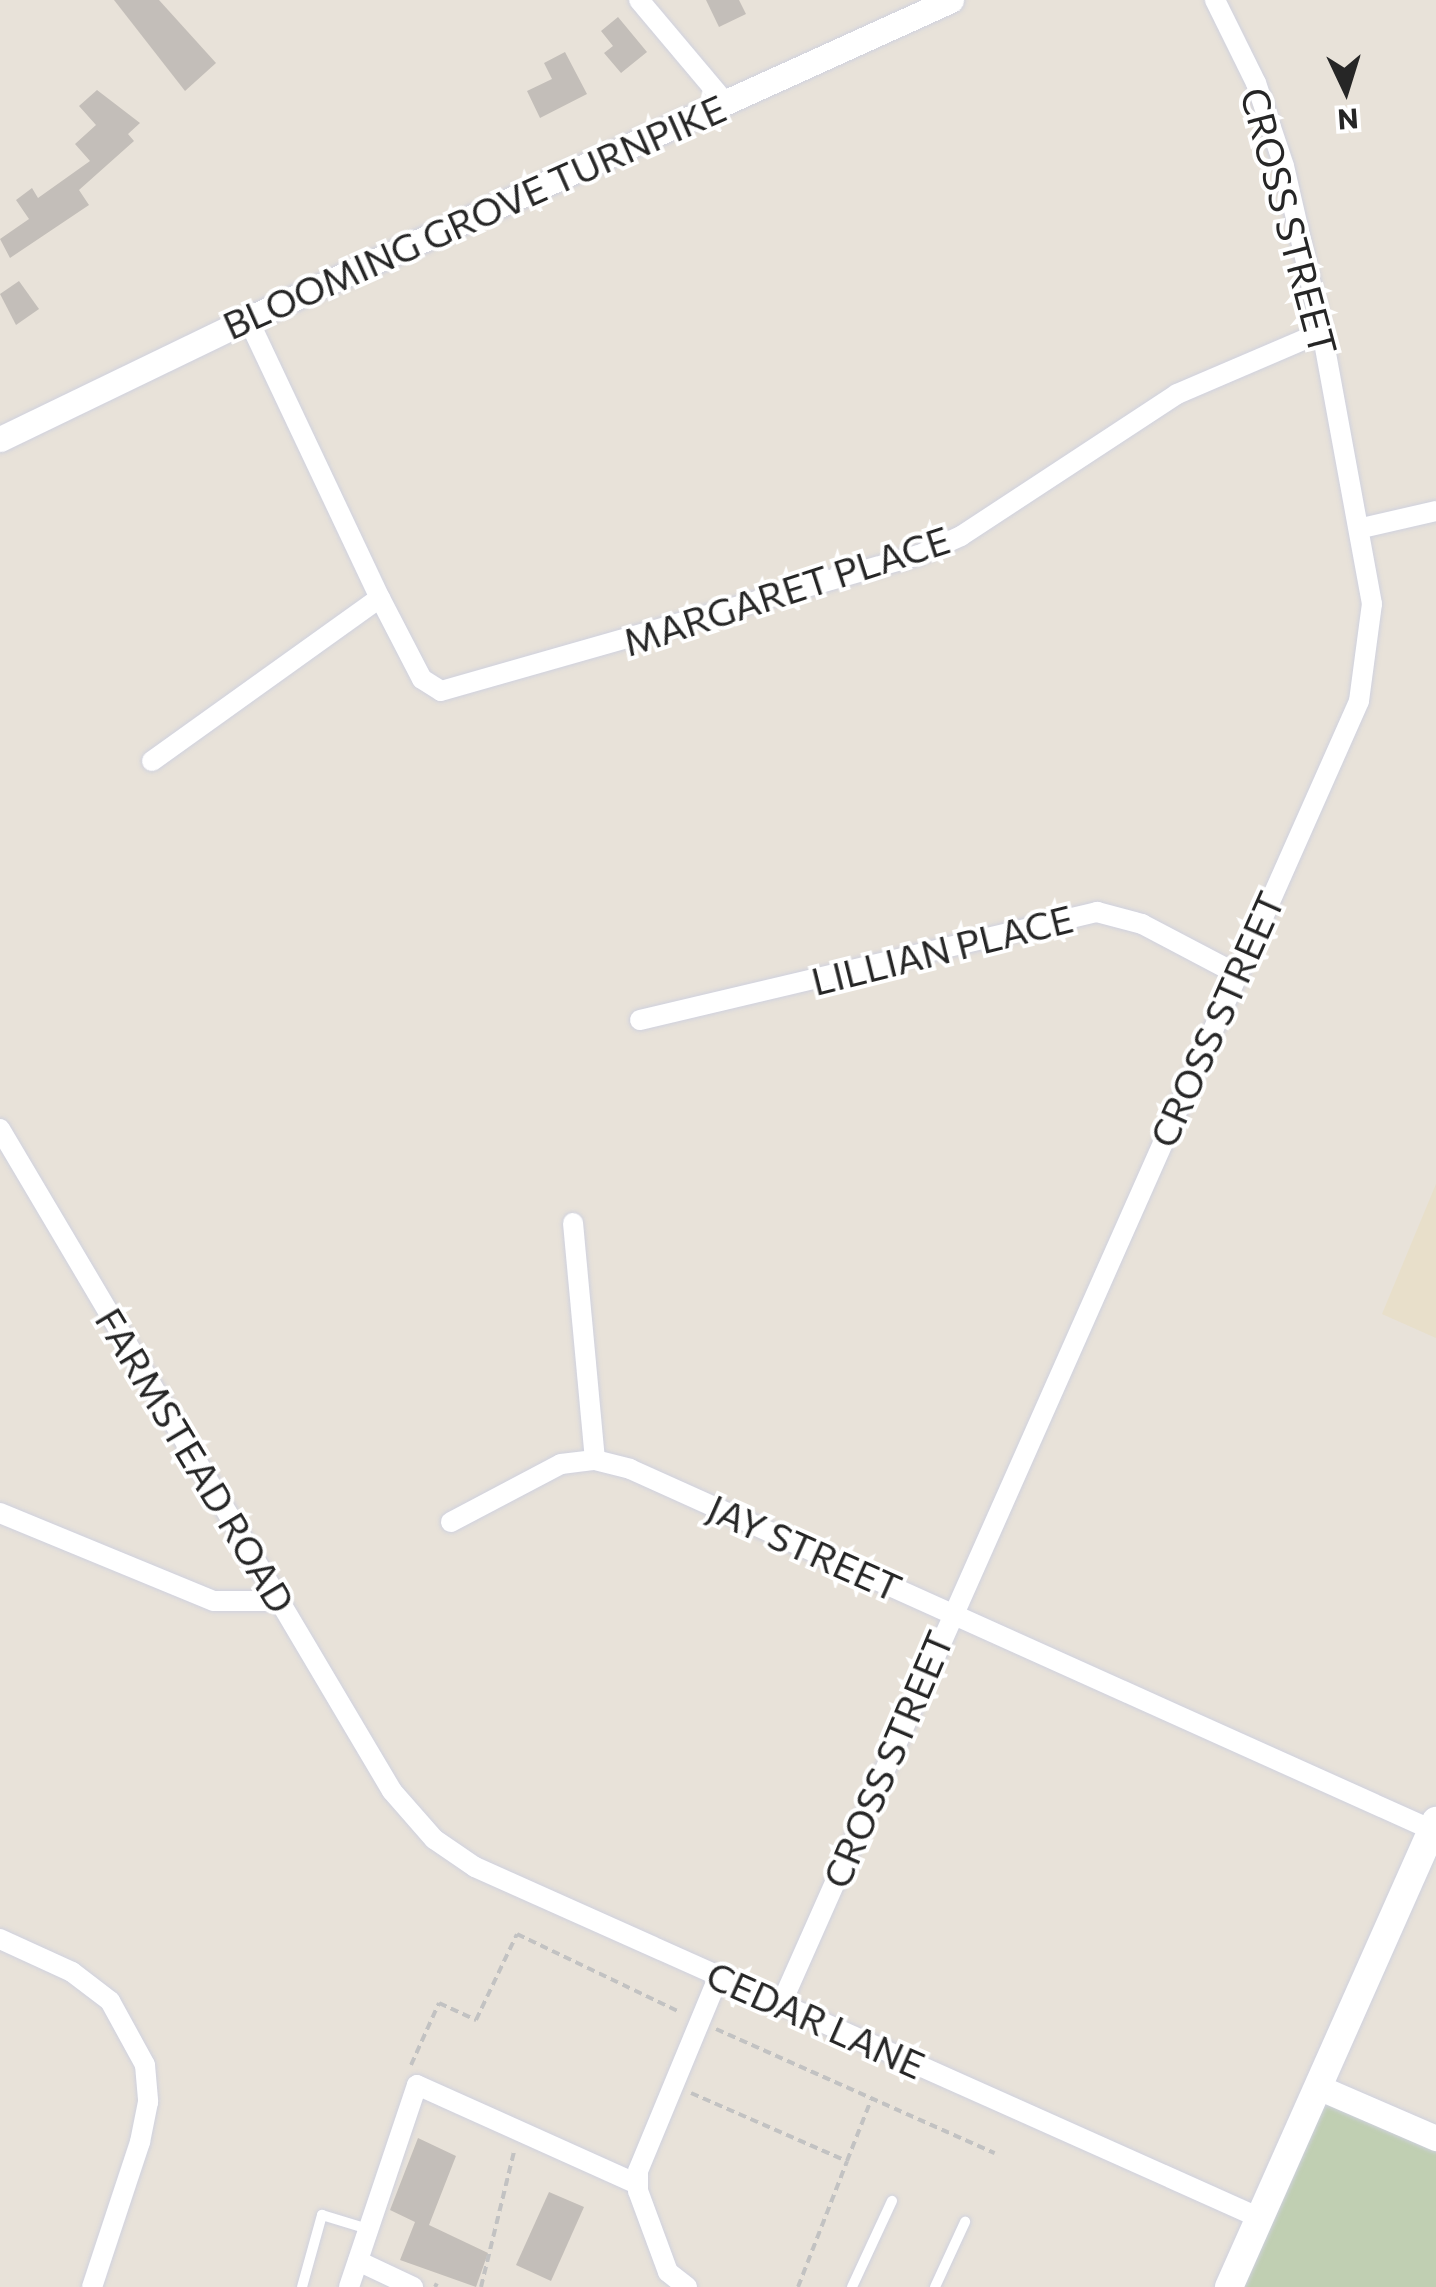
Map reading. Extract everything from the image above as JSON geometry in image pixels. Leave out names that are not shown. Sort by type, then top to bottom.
[{"type":"main road","points":[[1229,2287],[1435,1828]]},
{"type":"street","points":[[638,0],[725,102]]},
{"type":"street","name":"BLOOMING GROVE TURNPIKE","points":[[0,439],[248,319],[951,0]]},
{"type":"street","name":"CROSS STREET","points":[[782,2002],[950,1612],[1360,701],[1373,634],[1362,528],[1322,332],[1284,166],[1256,83],[1215,0]]},
{"type":"street","points":[[152,761],[380,598],[248,319]]},
{"type":"street","name":"MARGARET PLACE","points":[[380,598],[422,679],[441,691],[919,555],[961,536],[1177,394],[1322,332]]},
{"type":"street","points":[[1362,528],[1436,510]]},
{"type":"street","name":"LILLIAN PLACE","points":[[640,1020],[1097,912],[1142,924],[1235,973]]},
{"type":"street","name":"FARMSTEAD ROAD","points":[[0,1129],[392,1791]]},
{"type":"street","points":[[450,1522],[562,1464],[595,1460],[574,1223]]},
{"type":"street","name":"JAY STREET","points":[[595,1460],[630,1469],[1435,1828]]},
{"type":"street","points":[[0,1513],[214,1601],[280,1601]]},
{"type":"street","name":"CEDAR LANE","points":[[392,1791],[434,1839],[475,1867],[1260,2218]]},
{"type":"street","points":[[0,1939],[72,1972],[110,2001],[145,2064],[148,2102],[140,2142],[92,2287]]},
{"type":"street","points":[[687,2287],[664,2280],[637,2184],[719,1975]]},
{"type":"street","points":[[349,2287],[413,2078],[637,2184]]},
{"type":"street","points":[[1318,2087],[1436,2138]]},
{"type":"street","points":[[358,2261],[413,2287]]},
{"type":"lane","points":[[852,2287],[892,2200]]},
{"type":"lane","points":[[302,2287],[322,2215],[368,2228]]},
{"type":"lane","points":[[935,2287],[964,2222]]},
{"type":"path","points":[[413,2078],[439,2003],[476,2020],[517,1934],[995,2154]]},
{"type":"path","points":[[673,2085],[847,2161]]},
{"type":"path","points":[[798,2287],[872,2098]]},
{"type":"path","points":[[481,2287],[522,2132]]},
{"type":"shaded area","points":[[1436,1184],[1436,1338],[1382,1314]]},
{"type":"green space","points":[[1318,2087],[1436,2139],[1436,2287],[1230,2287]]},
{"type":"building","points":[[114,0],[159,0],[216,63],[185,91]]},
{"type":"building","points":[[706,0],[739,0],[746,14],[719,27]]},
{"type":"building","points":[[618,17],[647,52],[621,73],[604,53],[613,46],[601,31]]},
{"type":"building","points":[[565,52],[587,94],[540,118],[527,91],[552,79],[544,63]]},
{"type":"building","points":[[97,90],[140,123],[128,134],[134,141],[79,190],[89,205],[10,258],[0,239],[29,219],[16,200],[32,188],[38,198],[90,161],[75,144],[96,125],[79,106]]},
{"type":"building","points":[[19,281],[39,309],[16,325],[0,294]]},
{"type":"building","points":[[418,2138],[456,2156],[429,2225],[488,2253],[476,2287],[400,2260],[415,2222],[390,2210]]},
{"type":"building","points":[[549,2192],[584,2207],[551,2281],[516,2265]]}]
